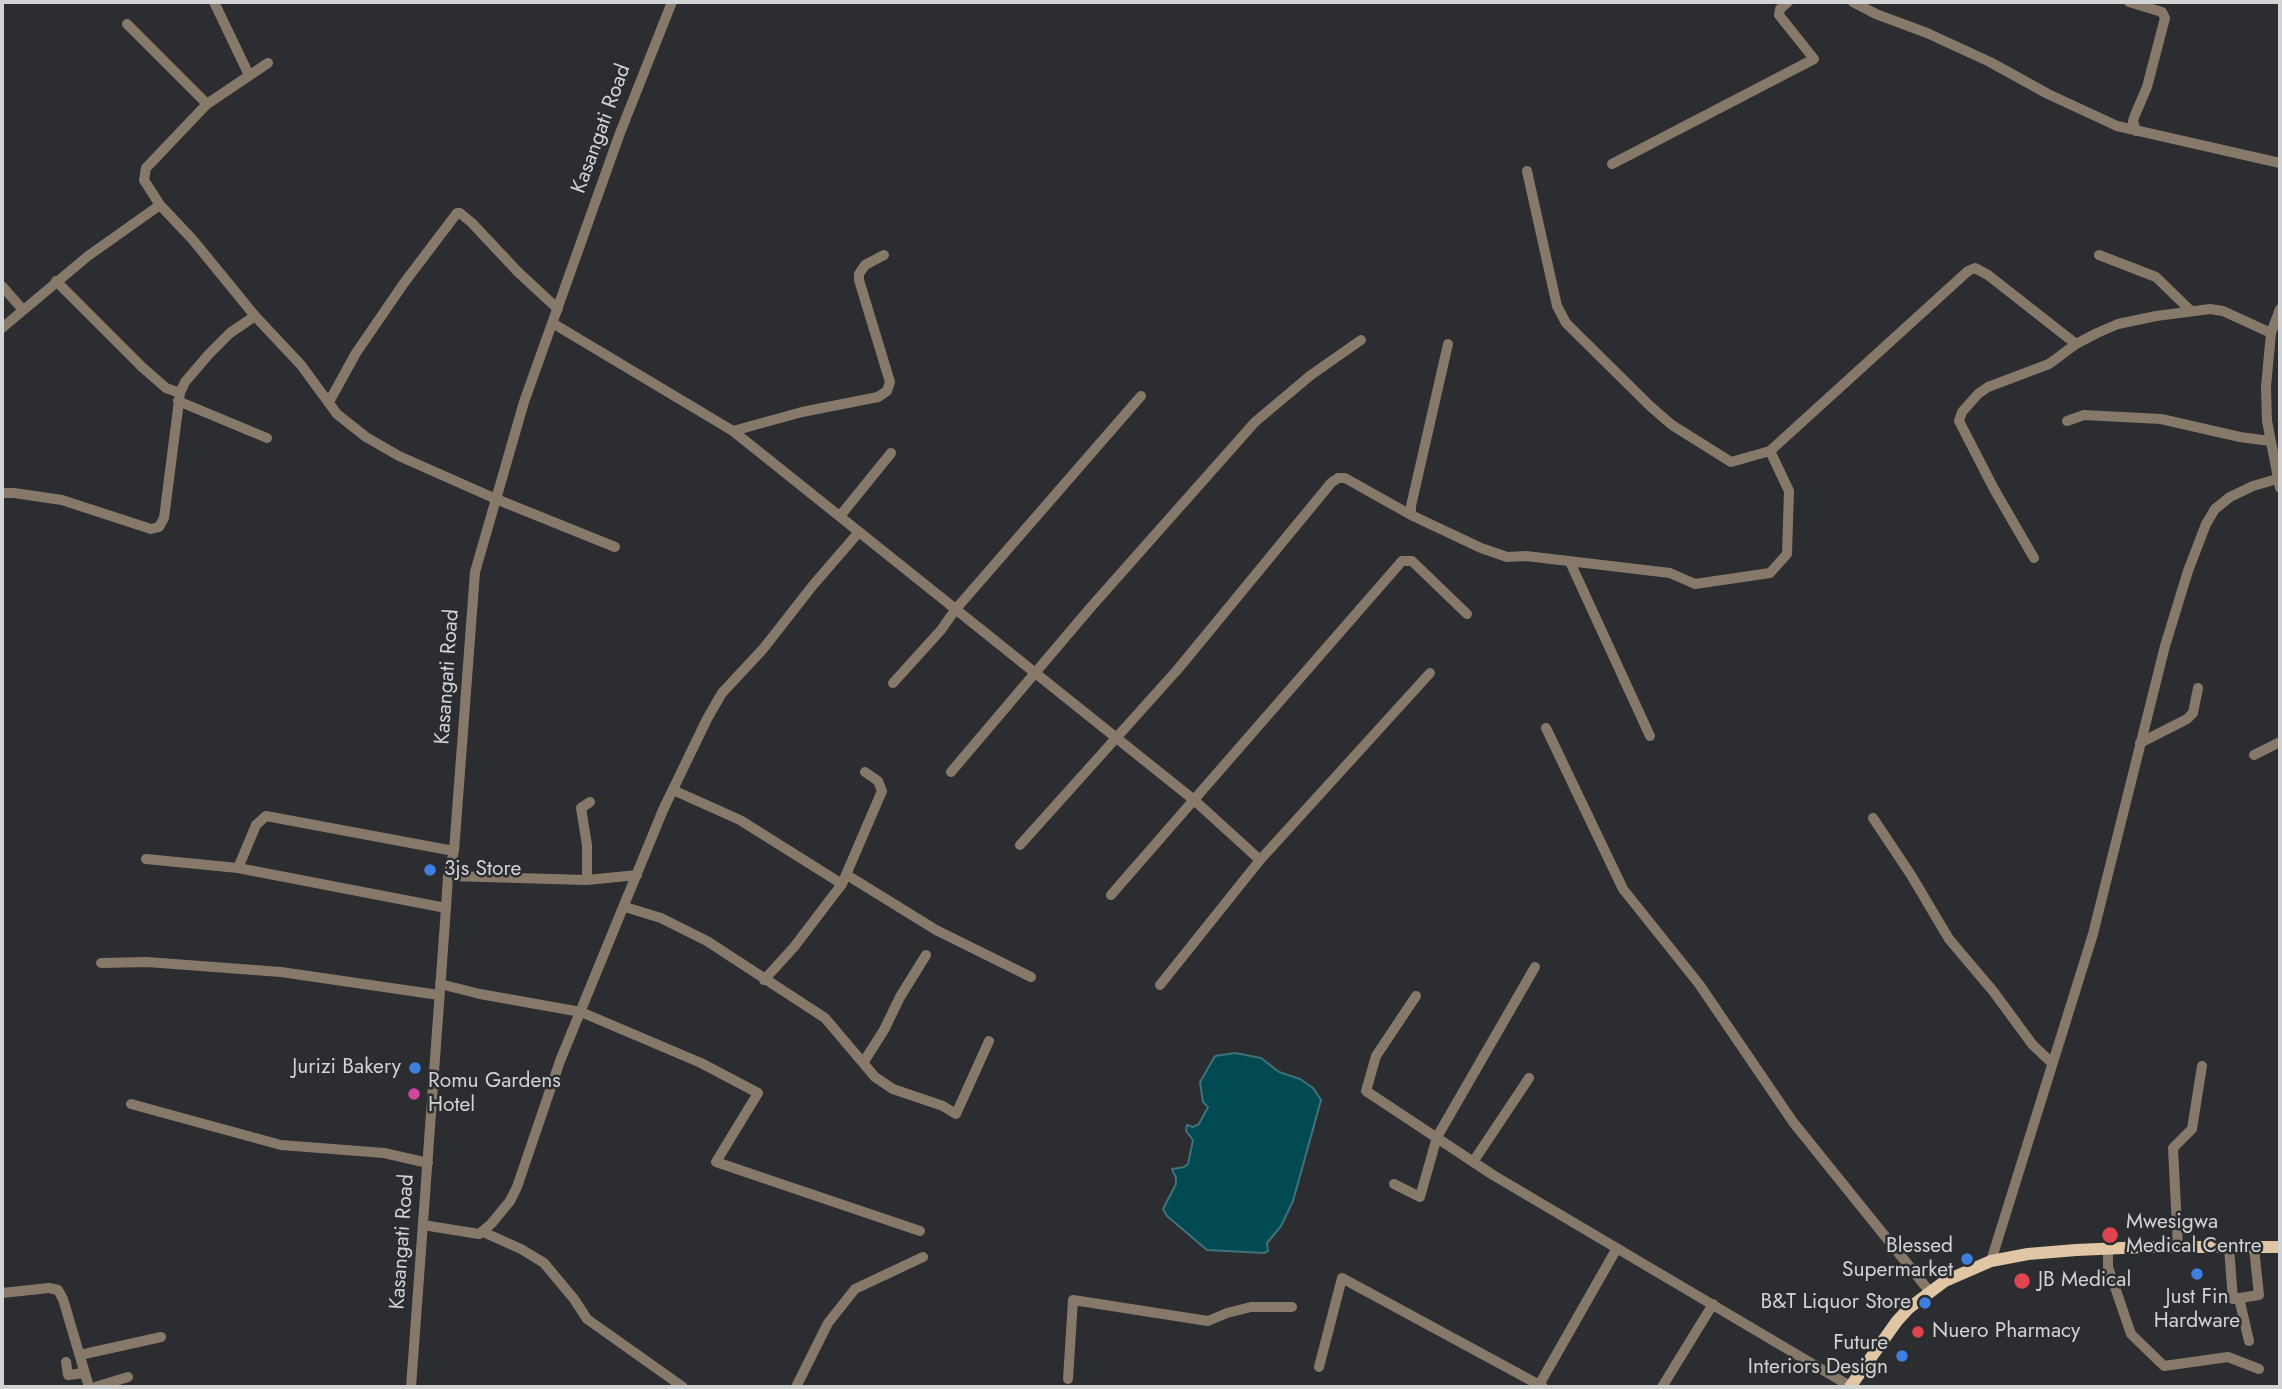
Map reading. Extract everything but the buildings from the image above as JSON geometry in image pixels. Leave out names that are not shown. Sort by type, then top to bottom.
[{"type":"main road","points":[[1850,1387],[1909,1308],[1945,1281],[1991,1261],[2028,1254],[2108,1249],[2280,1247]]},
{"type":"street","points":[[214,2],[250,75]]},
{"type":"street","name":"Kasangati Road","points":[[411,1387],[439,990],[448,876],[454,851],[475,572],[524,402],[620,133],[673,2]]},
{"type":"street","points":[[1612,164],[1814,59],[1779,15],[1780,9],[1788,2]]},
{"type":"street","points":[[1853,2],[1876,14],[1927,33],[2117,126],[2280,163]]},
{"type":"street","points":[[2129,2],[2162,12],[2165,18],[2147,87],[2133,121],[2136,131]]},
{"type":"street","points":[[127,24],[207,104]]},
{"type":"street","points":[[268,63],[207,104],[146,168],[144,180],[160,205],[193,240],[255,316],[301,365],[337,414],[366,437],[399,456],[496,499],[615,547]]},
{"type":"street","points":[[1527,171],[1557,306],[1566,323],[1672,425],[1731,462],[1770,452],[1968,271],[1975,268],[1989,275],[2076,344]]},
{"type":"street","points":[[2,328],[56,281],[160,205]]},
{"type":"street","points":[[329,402],[356,353],[457,213],[472,223],[518,272],[558,309]]},
{"type":"street","points":[[733,431],[802,412],[878,397],[887,391],[890,382],[859,280],[859,274],[865,265],[884,255]]},
{"type":"street","points":[[2099,255],[2156,277],[2191,311]]},
{"type":"street","points":[[56,281],[166,388],[179,397],[267,438]]},
{"type":"street","points":[[2,286],[23,310]]},
{"type":"street","points":[[2034,558],[1963,430],[1960,416],[1985,388],[2049,364],[2076,344],[2118,324],[2210,309],[2271,333]]},
{"type":"street","points":[[1991,1261],[2093,934],[2165,646],[2188,571],[2206,524],[2215,509],[2230,497],[2253,486],[2279,484],[2267,421],[2266,387],[2271,333],[2280,309]]},
{"type":"street","points":[[2,493],[62,500],[155,529],[162,524],[164,518],[179,397],[185,382],[230,333],[255,316]]},
{"type":"street","points":[[554,324],[733,431],[1194,800],[1259,860]]},
{"type":"street","points":[[951,772],[1255,422],[1311,375],[1361,340]]},
{"type":"street","points":[[1411,515],[1448,344]]},
{"type":"street","points":[[893,683],[1141,396]]},
{"type":"street","points":[[2067,421],[2084,415],[2161,419],[2270,441]]},
{"type":"street","points":[[1020,845],[1178,669],[1335,479],[1345,478],[1411,515],[1480,548],[1507,556],[1670,573],[1695,584],[1770,573],[1787,554],[1789,491],[1770,452]]},
{"type":"street","points":[[840,516],[891,453]]},
{"type":"street","points":[[423,1225],[476,1235],[484,1232],[510,1200],[517,1187],[560,1060],[637,875],[673,790],[722,693],[763,649],[859,532]]},
{"type":"street","points":[[1111,895],[1402,561],[1412,561],[1467,614]]},
{"type":"street","points":[[1570,562],[1650,736]]},
{"type":"street","points":[[1160,985],[1259,860],[1430,673]]},
{"type":"street","points":[[2140,743],[2187,719],[2193,713],[2198,688]]},
{"type":"street","points":[[1546,728],[1629,897],[1699,984],[1793,1122],[1930,1292]]},
{"type":"street","points":[[2254,755],[2280,742]]},
{"type":"street","points":[[764,980],[794,947],[845,880],[882,791],[878,781],[865,772]]},
{"type":"street","points":[[673,790],[740,820],[936,930],[1031,977]]},
{"type":"street","points":[[587,880],[587,845],[581,808],[590,802]]},
{"type":"street","points":[[238,868],[256,825],[266,816],[454,851]]},
{"type":"street","points":[[1873,818],[1949,939],[1993,991],[2032,1044],[2052,1063]]},
{"type":"street","points":[[146,859],[238,868],[446,908]]},
{"type":"street","points":[[448,876],[587,880],[637,875]]},
{"type":"street","points":[[625,906],[661,918],[707,941],[825,1018],[875,1077],[893,1089],[943,1106],[956,1114],[989,1041]]},
{"type":"street","points":[[863,1063],[926,955]]},
{"type":"street","points":[[100,963],[147,961],[281,972],[480,994],[581,1012],[701,1063],[758,1093],[716,1162],[920,1231]]},
{"type":"street","points":[[1394,1184],[1419,1197],[1437,1137],[1535,967]]},
{"type":"street","points":[[1416,996],[1376,1056],[1366,1091],[1473,1161],[1850,1387]]},
{"type":"street","points":[[2178,1247],[2173,1152],[2175,1145],[2192,1129],[2202,1066]]},
{"type":"street","points":[[1473,1161],[1530,1078]]},
{"type":"street","points":[[131,1104],[281,1145],[384,1153],[428,1163]]},
{"type":"street","points":[[484,1232],[544,1263],[587,1319],[682,1387]]},
{"type":"street","points":[[1319,1367],[1342,1278],[1541,1386],[1617,1248]]},
{"type":"street","points":[[2229,1248],[2233,1299],[2259,1295],[2254,1248]]},
{"type":"street","points":[[2108,1249],[2108,1267],[2131,1334],[2164,1366],[2228,1357],[2259,1369]]},
{"type":"street","points":[[796,1387],[828,1323],[855,1289],[923,1257]]},
{"type":"street","points":[[2,1293],[49,1288],[58,1290],[89,1387]]},
{"type":"street","points":[[2239,1298],[2249,1340]]},
{"type":"street","points":[[1068,1380],[1073,1300],[1208,1321],[1251,1307],[1293,1307]]},
{"type":"street","points":[[1662,1387],[1713,1304]]},
{"type":"street","points":[[80,1355],[160,1337]]},
{"type":"street","points":[[66,1362],[68,1375],[85,1373]]},
{"type":"street","points":[[95,1387],[128,1377]]},
{"type":"water","points":[[1235,1053],[1261,1058],[1279,1072],[1300,1079],[1313,1088],[1321,1100],[1293,1201],[1281,1226],[1267,1243],[1268,1251],[1264,1253],[1207,1250],[1167,1216],[1163,1209],[1176,1184],[1172,1169],[1188,1164],[1193,1140],[1186,1131],[1187,1125],[1193,1127],[1199,1124],[1208,1107],[1203,1102],[1200,1082],[1215,1056]]},
{"type":"place","name":"3js Store","points":[[430,870]]},
{"type":"place","name":"Jurizi Bakery","points":[[415,1068]]},
{"type":"place","name":"Romu Gardens Hotel","points":[[414,1094]]},
{"type":"place","name":"Mwesigwa Medical Centre","points":[[2110,1235]]},
{"type":"place","name":"Blessed Supermarket","points":[[1967,1259]]},
{"type":"place","name":"Just Fin Hardware","points":[[2197,1274]]},
{"type":"place","name":"JB Medical","points":[[2022,1281]]},
{"type":"place","name":"B&T Liquor Store","points":[[1925,1303]]},
{"type":"place","name":"Nuero Pharmacy","points":[[1918,1332]]},
{"type":"place","name":"Future Interiors Design","points":[[1902,1356]]}]
